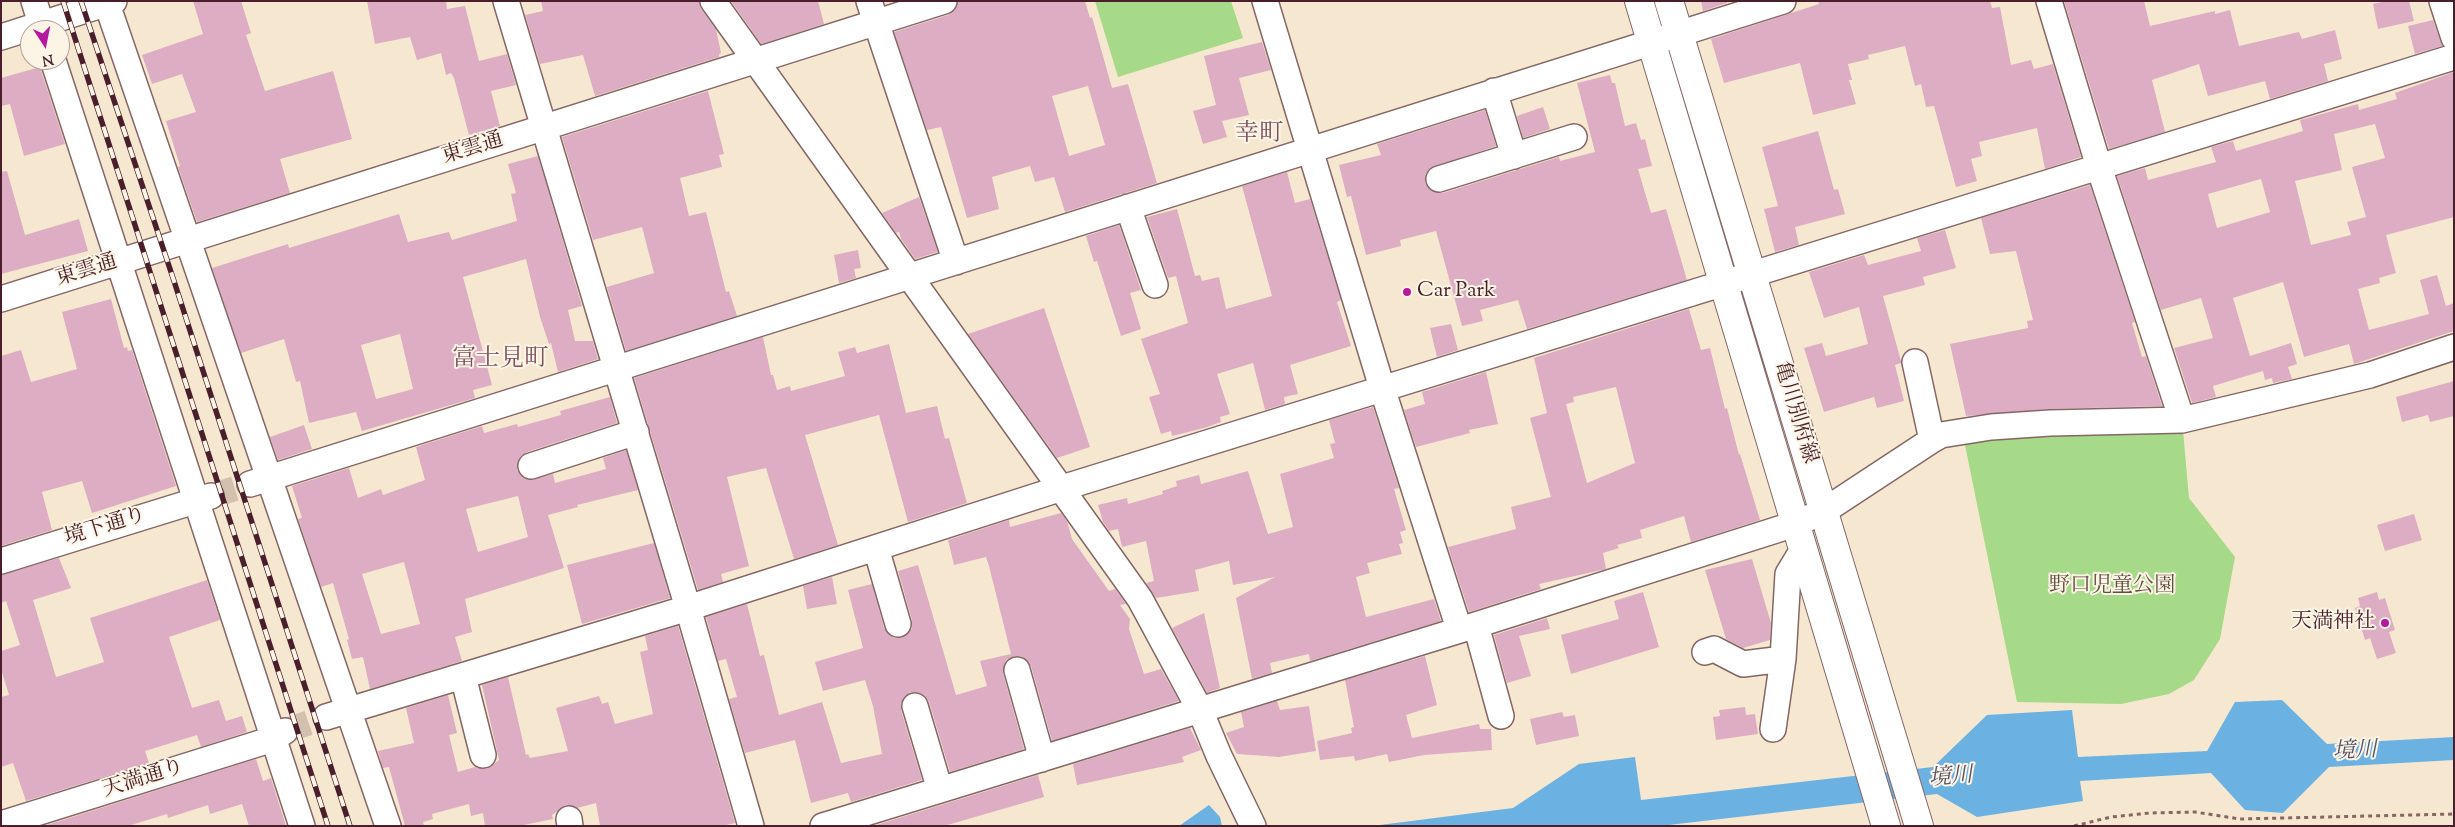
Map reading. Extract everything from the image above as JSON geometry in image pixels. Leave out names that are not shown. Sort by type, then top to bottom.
[{"type":"main road","name":"亀川別府線","points":[[1639,1],[1802,552],[1886,826]]},
{"type":"main road","name":"亀川別府線","points":[[1669,1],[1919,826]]},
{"type":"street","points":[[506,1],[617,368],[751,826]]},
{"type":"street","points":[[713,1],[1140,599],[1200,710],[1219,756],[1253,826]]},
{"type":"street","name":"東雲通","points":[[1,299],[756,62],[872,12],[944,1]]},
{"type":"street","points":[[1265,1],[1383,390],[1467,627],[1501,716]]},
{"type":"street","points":[[259,482],[1783,1]]},
{"type":"street","points":[[2049,1],[2099,167],[2182,420]]},
{"type":"street","points":[[2442,1],[2454,38]]},
{"type":"street","points":[[1,37],[39,18],[109,2],[188,240],[259,482],[338,714],[388,826]]},
{"type":"street","points":[[872,12],[956,262]]},
{"type":"street","points":[[338,714],[688,608],[1062,488],[2454,57]]},
{"type":"street","points":[[56,70],[118,262],[204,498],[279,735],[302,826]]},
{"type":"street","points":[[1494,91],[1514,156]]},
{"type":"street","points":[[1439,179],[1574,137]]},
{"type":"street","points":[[1128,207],[1155,285]]},
{"type":"street","points":[[823,826],[1795,524],[1824,511],[1932,440],[1942,436],[1991,427],[2050,423],[2182,420],[2370,375],[2454,347]]},
{"type":"street","points":[[1915,362],[1932,440]]},
{"type":"street","points":[[531,466],[636,432]]},
{"type":"street","name":"境下通り","points":[[1,561],[204,498]]},
{"type":"street","points":[[876,548],[898,624]]},
{"type":"street","points":[[1773,729],[1783,658],[1788,574],[1802,552]]},
{"type":"street","points":[[1705,652],[1714,650],[1742,664],[1783,658]]},
{"type":"street","points":[[1017,670],[1042,759]]},
{"type":"street","points":[[463,676],[483,755]]},
{"type":"street","points":[[915,706],[940,790]]},
{"type":"street","name":"天満通り","points":[[1,824],[279,735]]},
{"type":"path","points":[[2074,826],[2111,817],[2177,812],[2195,812],[2240,819],[2454,814]]},
{"type":"green space","points":[[1095,1],[1231,1],[1243,38],[1118,77]]},
{"type":"green space","name":"野口児童公園","points":[[2183,430],[2189,498],[2235,557],[2220,639],[2194,680],[2169,694],[2121,704],[2017,702],[1964,440]]},
{"type":"water","name":"境川","points":[[2282,700],[2327,744],[2454,737],[2454,760],[2329,767],[2283,813],[2245,810],[2211,773],[2080,781],[2083,801],[1977,817],[1937,794],[1660,826],[1372,826],[1513,808],[1579,764],[1635,757],[1641,800],[1933,767],[1987,715],[2072,710],[2078,757],[2207,751],[2235,702]]},
{"type":"water","points":[[1209,805],[1220,817],[1222,826],[1179,826]]},
{"type":"building","points":[[193,1],[241,1],[251,33],[246,35],[265,91],[333,71],[352,139],[280,159],[290,193],[197,222],[178,167],[180,166],[166,121],[196,112],[182,74],[152,84],[142,55],[203,34]]},
{"type":"building","points":[[367,1],[446,1],[447,9],[465,6],[479,61],[507,54],[516,85],[491,91],[500,126],[469,135],[454,78],[451,73],[446,75],[441,53],[417,60],[410,37],[375,44]]},
{"type":"building","points":[[541,1],[699,1],[701,9],[716,29],[721,53],[719,57],[595,96],[583,55],[540,64],[525,15],[543,11]]},
{"type":"building","points":[[731,1],[818,1],[824,24],[761,44]]},
{"type":"building","points":[[958,1],[1085,1],[1090,18],[1092,17],[1112,88],[1128,84],[1157,183],[1065,212],[1054,177],[1035,182],[1030,166],[992,177],[999,209],[967,218],[941,127],[927,130],[894,32],[948,15],[955,10]],"holes":[[[1088,86],[1105,145],[1069,156],[1052,96]]]},
{"type":"building","points":[[1701,1],[1727,1],[1727,3],[1703,11]]},
{"type":"building","points":[[1818,1],[1990,1],[1992,8],[2000,7],[2011,65],[2031,60],[2034,69],[2053,64],[2081,157],[2045,169],[2037,128],[1979,142],[1982,156],[1971,159],[1977,181],[1956,187],[1934,106],[1926,107],[1921,84],[1915,86],[1905,46],[1868,55],[1869,59],[1848,64],[1852,80],[1849,80],[1856,104],[1813,115],[1800,63],[1724,83],[1711,39],[1819,4]]},
{"type":"building","points":[[2064,1],[2144,1],[2150,26],[2215,11],[2215,14],[2230,10],[2239,46],[2299,32],[2302,39],[2335,30],[2342,59],[2324,64],[2328,81],[2270,99],[2265,81],[2208,96],[2199,64],[2152,80],[2165,132],[2109,149]]},
{"type":"building","points":[[2386,1],[2409,1],[2414,21],[2378,29],[2373,4]]},
{"type":"building","points":[[2433,20],[2442,46],[2415,54],[2408,26]]},
{"type":"building","points":[[1262,42],[1271,70],[1239,78],[1249,115],[1222,121],[1227,137],[1203,144],[1193,111],[1216,105],[1204,56]]},
{"type":"building","points":[[29,70],[41,70],[65,144],[24,156],[10,104],[1,106],[1,78]]},
{"type":"building","points":[[2454,72],[2454,217],[2386,235],[2396,273],[2379,278],[2380,283],[2358,289],[2369,330],[2429,314],[2420,280],[2437,275],[2446,306],[2454,303],[2454,331],[2354,364],[2349,344],[2304,357],[2283,282],[2233,298],[2250,356],[2291,343],[2297,364],[2288,367],[2292,379],[2273,383],[2272,378],[2265,380],[2263,371],[2213,386],[2216,397],[2192,403],[2174,348],[2213,338],[2201,298],[2161,310],[2117,176],[2145,168],[2148,180],[2216,162],[2211,147],[2233,141],[2236,151],[2303,131],[2300,120],[2358,104],[2359,110],[2397,99],[2395,93]],"holes":[[[2375,124],[2385,158],[2352,167],[2366,217],[2347,222],[2351,235],[2311,245],[2295,181],[2342,170],[2334,134]],[[2261,179],[2270,212],[2217,228],[2208,194]]]},
{"type":"building","points":[[1610,75],[1612,83],[1615,83],[1625,126],[1636,123],[1641,140],[1645,139],[1652,166],[1638,169],[1651,213],[1666,209],[1687,280],[1527,329],[1518,300],[1480,310],[1483,321],[1462,326],[1436,231],[1400,240],[1401,246],[1366,255],[1351,196],[1347,197],[1339,165],[1381,155],[1377,144],[1485,110],[1496,146],[1429,169],[1425,175],[1425,183],[1430,190],[1436,193],[1443,193],[1559,157],[1560,161],[1595,152],[1577,83]]},
{"type":"building","points":[[708,91],[724,154],[719,155],[722,167],[680,178],[689,216],[706,212],[726,292],[729,291],[737,316],[626,351],[607,287],[654,273],[642,227],[593,240],[562,137]]},
{"type":"building","points":[[1543,107],[1550,129],[1523,138],[1517,116]]},
{"type":"building","points":[[1818,131],[1834,190],[1838,189],[1845,214],[1795,227],[1799,245],[1775,252],[1764,209],[1778,206],[1762,147]]},
{"type":"building","points":[[538,156],[582,306],[568,310],[575,341],[593,341],[598,359],[558,372],[551,343],[549,344],[540,317],[526,259],[463,277],[492,385],[473,390],[475,398],[362,431],[356,412],[309,423],[300,381],[296,382],[284,339],[241,353],[212,268],[288,244],[289,248],[399,214],[408,242],[449,232],[452,240],[517,221],[511,194],[516,193],[508,164]],"holes":[[[400,334],[413,389],[376,399],[361,345]]]},
{"type":"building","points":[[7,171],[25,235],[79,219],[88,251],[1,274],[1,172]]},
{"type":"building","points":[[1287,172],[1295,203],[1310,199],[1341,300],[1337,302],[1351,346],[1290,365],[1298,394],[1284,397],[1285,404],[1265,410],[1253,363],[1217,374],[1230,414],[1220,417],[1221,422],[1204,428],[1172,436],[1171,431],[1161,434],[1149,397],[1160,394],[1141,339],[1188,323],[1176,276],[1168,278],[1147,217],[1177,209],[1195,276],[1200,275],[1202,281],[1219,277],[1226,309],[1272,296],[1242,186]]},
{"type":"building","points":[[2090,185],[2135,322],[2132,323],[2142,357],[2146,356],[2162,406],[2049,409],[1966,416],[1950,344],[2028,328],[2027,321],[2033,320],[2016,251],[1990,254],[1981,218]]},
{"type":"building","points":[[919,197],[938,252],[915,259],[901,239],[899,232],[896,233],[882,213]]},
{"type":"building","points":[[1119,225],[1141,290],[1130,293],[1141,329],[1121,336],[1097,261],[1094,262],[1086,236]]},
{"type":"building","points":[[1945,230],[1956,268],[1923,277],[1925,285],[1883,296],[1901,361],[1901,363],[1895,365],[1904,401],[1877,408],[1874,397],[1824,412],[1804,348],[1822,343],[1826,356],[1868,344],[1859,307],[1824,318],[1809,272],[1864,255],[1868,265],[1921,251],[1917,238]]},
{"type":"building","points":[[858,250],[861,268],[854,269],[856,278],[839,283],[834,255]]},
{"type":"building","points":[[111,299],[124,348],[127,347],[128,351],[132,350],[176,486],[92,513],[82,481],[42,492],[52,530],[1,546],[1,356],[21,350],[31,382],[77,369],[62,312]]},
{"type":"building","points":[[1044,308],[1090,447],[1057,458],[968,334]]},
{"type":"building","points":[[1689,309],[1701,350],[1710,348],[1725,409],[1727,408],[1739,455],[1760,520],[1691,542],[1684,516],[1640,530],[1642,538],[1617,545],[1619,548],[1603,553],[1606,569],[1539,584],[1541,589],[1469,612],[1448,547],[1516,529],[1511,507],[1551,497],[1530,418],[1547,413],[1534,358]],"holes":[[[1616,387],[1635,463],[1587,483],[1566,404],[1574,402],[1573,397]]]},
{"type":"building","points":[[1451,324],[1458,350],[1437,357],[1430,328]]},
{"type":"building","points":[[763,337],[771,375],[773,375],[777,390],[790,386],[791,391],[845,376],[838,352],[855,347],[857,353],[889,344],[906,413],[937,406],[945,439],[949,438],[967,503],[908,522],[879,415],[805,435],[838,545],[794,559],[766,468],[727,477],[749,566],[721,574],[723,582],[698,590],[634,378]]},
{"type":"building","points":[[1486,372],[1498,424],[1469,430],[1470,433],[1416,447],[1404,410],[1425,404],[1422,392]]},
{"type":"building","points":[[2454,381],[2454,416],[2430,422],[2428,415],[2402,422],[2396,397]]},
{"type":"building","points":[[610,397],[617,423],[527,452],[520,457],[517,470],[521,476],[528,480],[553,474],[555,483],[606,469],[603,458],[626,450],[638,490],[577,505],[578,507],[548,515],[564,568],[465,599],[472,632],[455,637],[462,661],[370,689],[363,657],[352,659],[347,640],[349,639],[333,583],[321,587],[298,519],[302,518],[292,486],[349,468],[358,498],[381,489],[383,495],[425,480],[416,447],[482,426],[484,433],[517,424],[518,427],[561,415],[560,411]],"holes":[[[518,496],[528,537],[478,552],[466,509]],[[404,562],[420,624],[381,634],[362,574]]]},
{"type":"building","points":[[1373,407],[1399,488],[1394,489],[1406,530],[1400,532],[1403,543],[1399,544],[1402,554],[1367,563],[1370,573],[1356,577],[1366,617],[1434,599],[1441,621],[1310,661],[1309,654],[1270,663],[1272,673],[1252,679],[1236,598],[1275,577],[1233,585],[1229,561],[1195,570],[1199,591],[1156,598],[1146,583],[1154,581],[1146,541],[1122,547],[1118,529],[1109,531],[1103,522],[1098,505],[1127,498],[1128,504],[1163,494],[1162,491],[1177,486],[1176,481],[1199,475],[1201,484],[1248,471],[1268,534],[1293,527],[1280,474],[1334,458],[1330,444],[1335,443],[1329,420]]},
{"type":"building","points":[[304,425],[312,449],[278,460],[270,437]]},
{"type":"building","points":[[1061,513],[1067,521],[1072,539],[1109,591],[1115,589],[1126,604],[1120,605],[1130,619],[1129,629],[1144,674],[1161,669],[1179,701],[1052,741],[1031,666],[1021,656],[1014,656],[1006,660],[1003,673],[1024,749],[950,772],[929,702],[924,695],[918,692],[910,692],[904,697],[901,710],[922,780],[851,802],[848,793],[811,803],[795,740],[745,753],[729,699],[737,697],[726,659],[718,661],[706,617],[747,604],[760,656],[764,655],[779,715],[822,702],[841,763],[882,754],[873,706],[865,680],[823,691],[815,662],[863,648],[848,590],[872,584],[884,628],[894,638],[902,638],[912,628],[912,620],[898,571],[918,565],[956,695],[987,686],[980,661],[1011,654],[989,566],[986,557],[954,565],[948,540],[1009,520],[1010,527]]},
{"type":"building","points":[[2414,514],[2422,540],[2385,551],[2377,525]]},
{"type":"building","points":[[654,543],[670,598],[582,624],[567,565]]},
{"type":"building","points":[[59,558],[71,588],[33,600],[56,677],[104,662],[90,618],[207,580],[220,620],[169,637],[192,708],[219,700],[226,721],[242,716],[247,732],[201,747],[197,735],[145,751],[149,763],[26,801],[13,763],[1,767],[1,697],[9,695],[1,669],[1,651],[20,645],[6,601],[1,603],[1,575]]},
{"type":"building","points":[[1752,559],[1771,623],[1770,640],[1743,648],[1726,639],[1705,570]]},
{"type":"building","points":[[832,577],[837,604],[807,609],[803,586]]},
{"type":"building","points":[[1643,592],[1659,647],[1571,674],[1561,635],[1619,619],[1614,601]]},
{"type":"building","points":[[2377,592],[2379,600],[2385,598],[2395,630],[2389,632],[2396,653],[2377,659],[2370,638],[2365,640],[2355,608],[2360,606],[2358,598]]},
{"type":"building","points":[[1204,613],[1220,688],[1207,693],[1172,628]]},
{"type":"building","points":[[1547,618],[1550,629],[1519,636],[1531,676],[1507,683],[1494,635]]},
{"type":"building","points":[[678,626],[735,823],[722,826],[600,826],[596,803],[577,808],[566,805],[552,815],[553,819],[519,826],[485,826],[483,813],[471,816],[469,804],[432,814],[433,819],[423,822],[424,826],[405,826],[389,767],[383,768],[378,751],[414,743],[406,708],[448,695],[457,733],[449,735],[458,772],[475,767],[487,769],[499,760],[482,685],[508,677],[526,755],[528,754],[530,758],[568,751],[556,708],[599,696],[602,704],[608,702],[615,724],[653,714],[640,652],[648,650],[645,636]]},
{"type":"building","points":[[1425,656],[1437,705],[1406,715],[1412,738],[1479,724],[1480,729],[1491,729],[1492,750],[1424,755],[1389,762],[1387,754],[1355,761],[1354,756],[1320,760],[1317,741],[1352,733],[1351,728],[1354,727],[1345,680]]},
{"type":"building","points":[[1277,701],[1280,710],[1309,706],[1316,751],[1279,757],[1237,754],[1226,733],[1244,727],[1241,712]]},
{"type":"building","points":[[1745,707],[1746,715],[1755,714],[1758,734],[1716,740],[1713,717],[1720,716],[1719,710]]},
{"type":"building","points":[[1562,712],[1564,717],[1575,715],[1579,736],[1536,745],[1530,719]]},
{"type":"building","points":[[1190,728],[1201,750],[1182,757],[1184,762],[1077,785],[1073,764]]},
{"type":"building","points":[[256,759],[263,781],[271,778],[286,826],[249,826],[242,804],[210,814],[208,805],[168,818],[167,814],[128,826],[44,826]]},
{"type":"building","points":[[1038,775],[1044,797],[944,826],[873,826]]},
{"type":"tunnel","points":[[211,496],[250,484]]},
{"type":"tunnel","points":[[285,731],[326,717]]},
{"type":"railway","points":[[63,1],[328,826]]},
{"type":"railway","points":[[81,1],[174,281],[350,826]]},
{"type":"place","name":"Car Park","points":[[1407,292]]},
{"type":"place","name":"天満神社","points":[[2385,623]]},
{"type":"district","name":"幸町","points":[[1259,136]]},
{"type":"district","name":"富士見町","points":[[500,361]]}]
